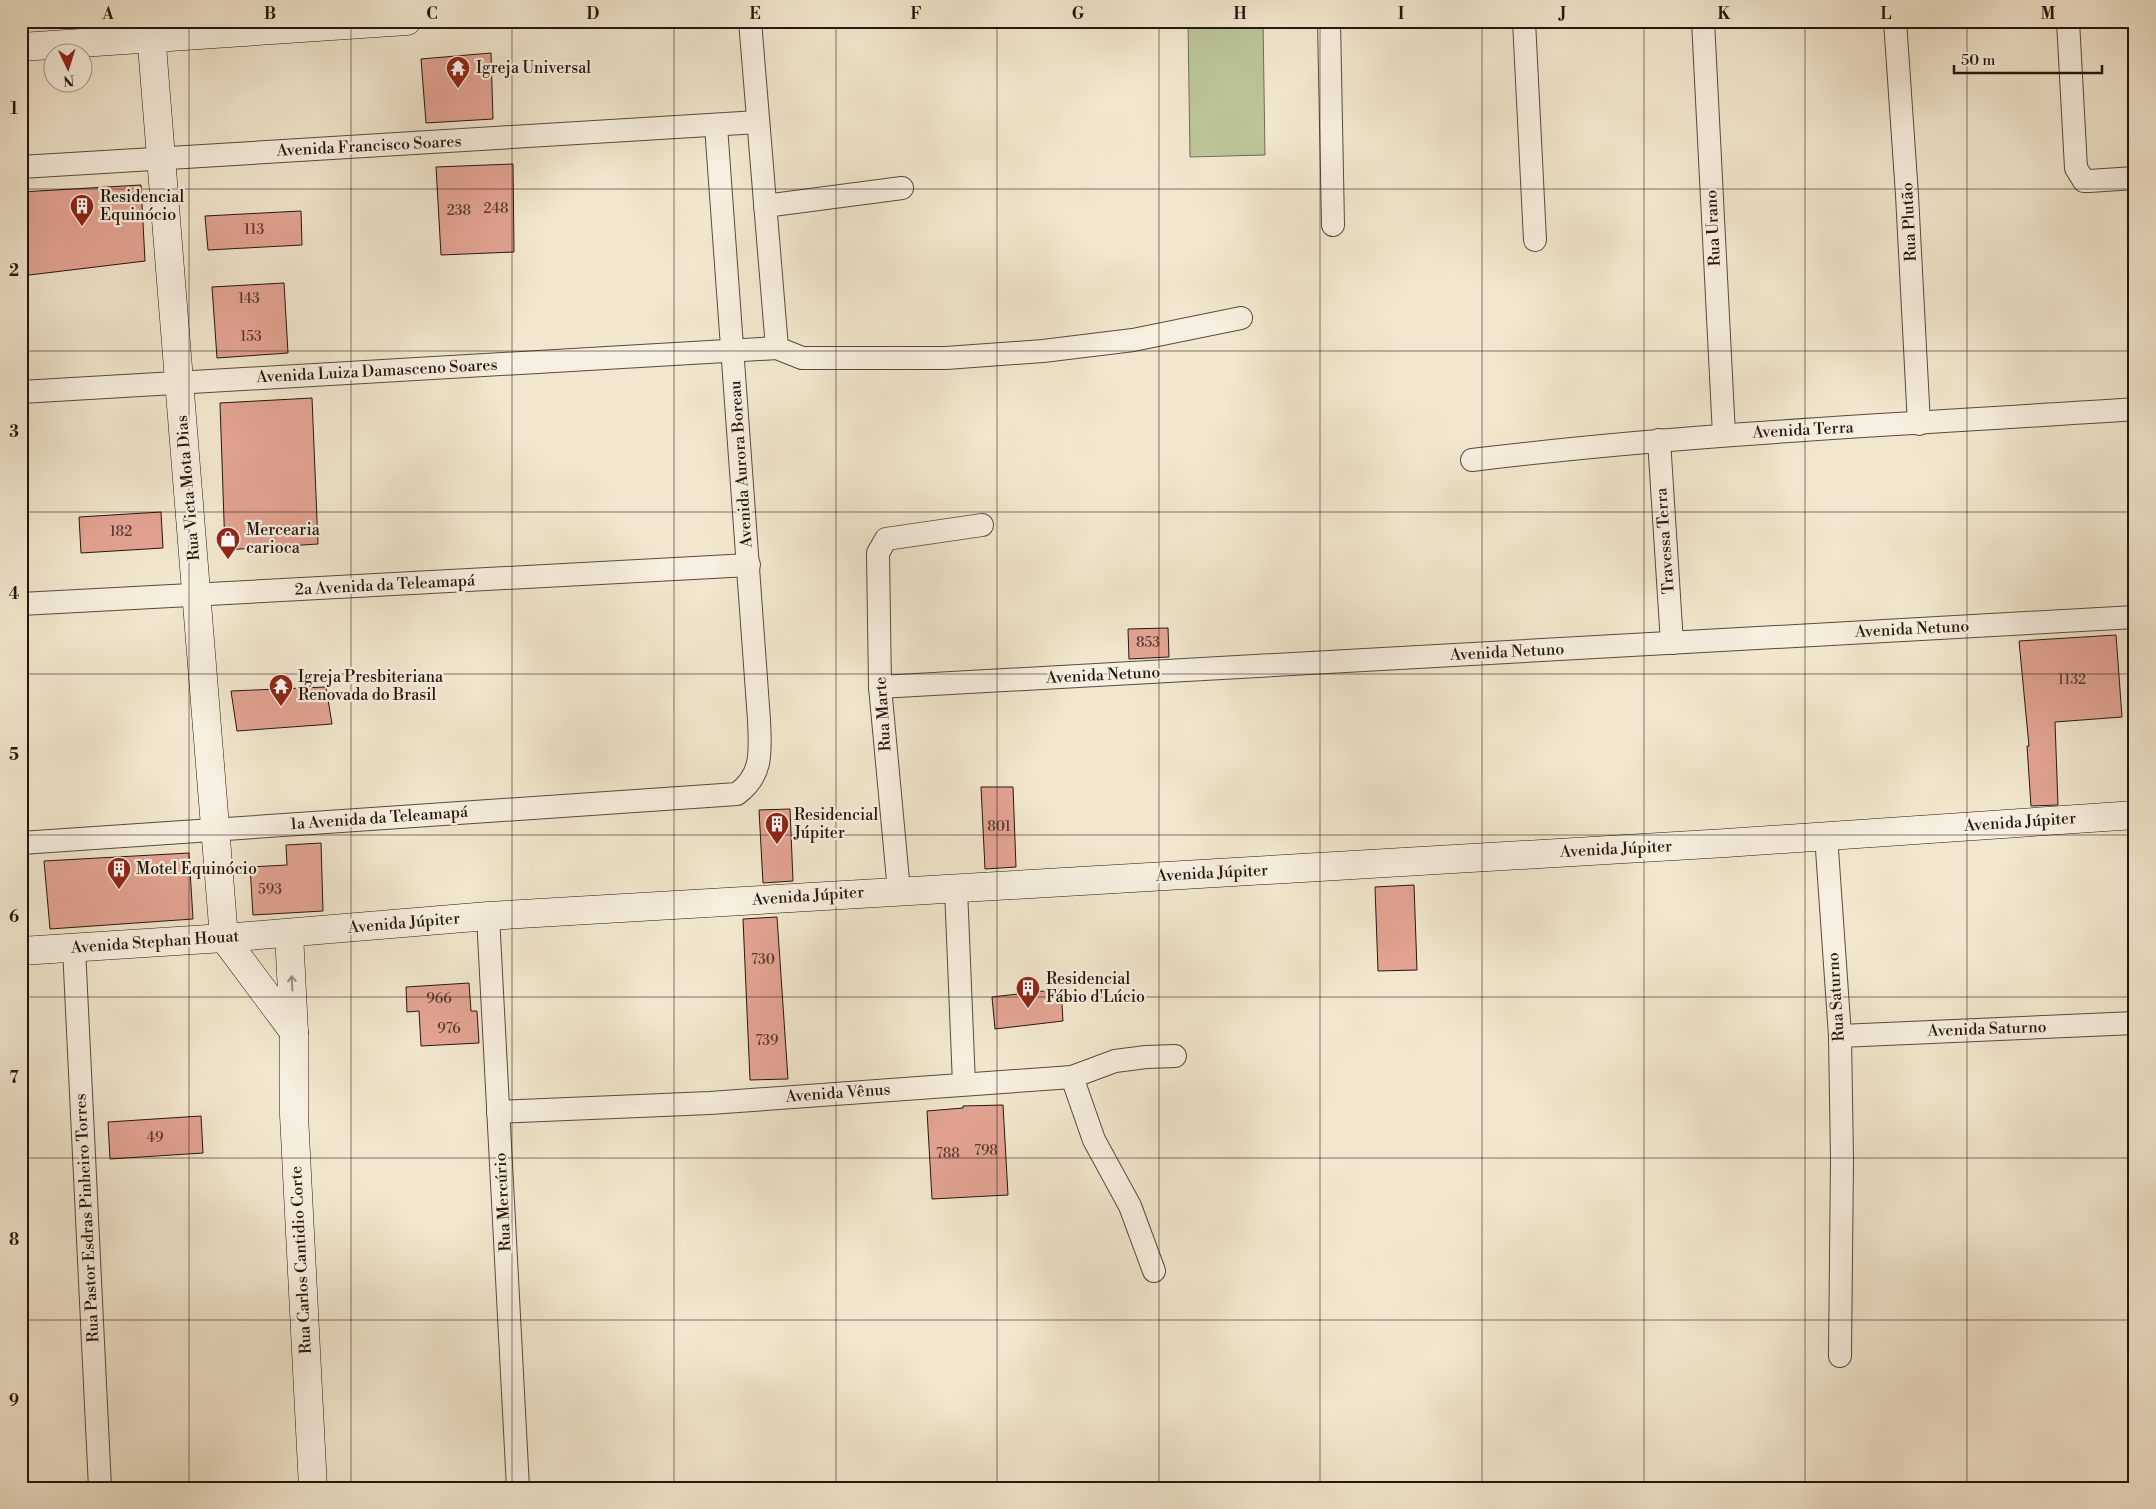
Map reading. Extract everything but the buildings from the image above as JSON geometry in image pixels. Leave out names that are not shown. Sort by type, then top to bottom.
[{"type":"street","points":[[21,47],[151,30],[407,21]]},
{"type":"street","points":[[750,21],[777,348],[802,358],[946,358],[1043,351],[1133,340],[1241,318]]},
{"type":"street","points":[[1329,21],[1333,225]]},
{"type":"street","points":[[1524,21],[1535,240]]},
{"type":"street","name":"Rua Urano","points":[[1703,21],[1724,435]]},
{"type":"street","name":"Rua Plutão","points":[[1895,21],[1907,195],[1919,424]]},
{"type":"street","points":[[2068,21],[2076,168],[2084,181],[2135,178]]},
{"type":"street","name":"Rua Victa Mota Dias","points":[[151,30],[224,938]]},
{"type":"street","name":"Avenida Francisco Soares","points":[[21,167],[758,122]]},
{"type":"street","name":"Avenida Aurora Boreau","points":[[716,126],[749,565],[760,748],[757,768],[749,785],[737,794]]},
{"type":"street","points":[[765,206],[902,188]]},
{"type":"street","name":"Avenida Luiza Damasceno Soares","points":[[21,392],[777,348]]},
{"type":"street","name":"Avenida Terra","points":[[1472,460],[1724,435],[2135,409]]},
{"type":"street","name":"Travessa Terra","points":[[1659,440],[1672,643]]},
{"type":"street","name":"Rua Marte","points":[[899,891],[880,687],[877,560],[881,544],[886,539],[982,525]]},
{"type":"street","name":"2a Avenida da Teleamapá","points":[[21,604],[749,565]]},
{"type":"street","name":"Avenida Netuno","points":[[880,687],[2135,616]]},
{"type":"street","name":"1a Avenida da Teleamapá","points":[[21,843],[737,794]]},
{"type":"street","name":"Avenida Júpiter","points":[[290,933],[488,916],[956,889],[2135,815]]},
{"type":"street","name":"Rua Saturno","points":[[1826,835],[1840,1036],[1842,1160],[1840,1356]]},
{"type":"street","points":[[956,889],[964,1084]]},
{"type":"street","name":"Rua Mercúrio","points":[[488,916],[518,1488]]},
{"type":"street","name":"Avenida Stephan Houat","points":[[21,951],[290,933]]},
{"type":"street","name":"Rua Carlos Cantidio Corte","points":[[290,933],[294,1032],[294,1125],[312,1488]]},
{"type":"street","points":[[224,938],[294,1032]]},
{"type":"street","name":"Rua Pastor Esdras Pinheiro Torres","points":[[74,948],[100,1488]]},
{"type":"street","name":"Avenida Saturno","points":[[1840,1036],[2135,1023]]},
{"type":"street","name":"Avenida Vênus","points":[[498,1112],[710,1103],[1072,1077],[1115,1061],[1146,1056],[1175,1056]]},
{"type":"street","points":[[1072,1077],[1094,1140],[1130,1206],[1154,1271]]},
{"type":"green space","points":[[1188,21],[1263,21],[1265,155],[1190,157]]},
{"type":"place","name":"Igreja Universal","points":[[458,89]]},
{"type":"place","name":"Residencial Equinócio","points":[[82,227]]},
{"type":"place","name":"Mercearia carioca","points":[[228,560]]},
{"type":"place","name":"Igreja Presbiteriana Renovada do Brasil","points":[[281,707]]},
{"type":"place","name":"Residencial Júpiter","points":[[777,845]]},
{"type":"place","name":"Motel Equinócio","points":[[119,890]]},
{"type":"place","name":"Residencial Fábio d'Lúcio","points":[[1028,1009]]}]
